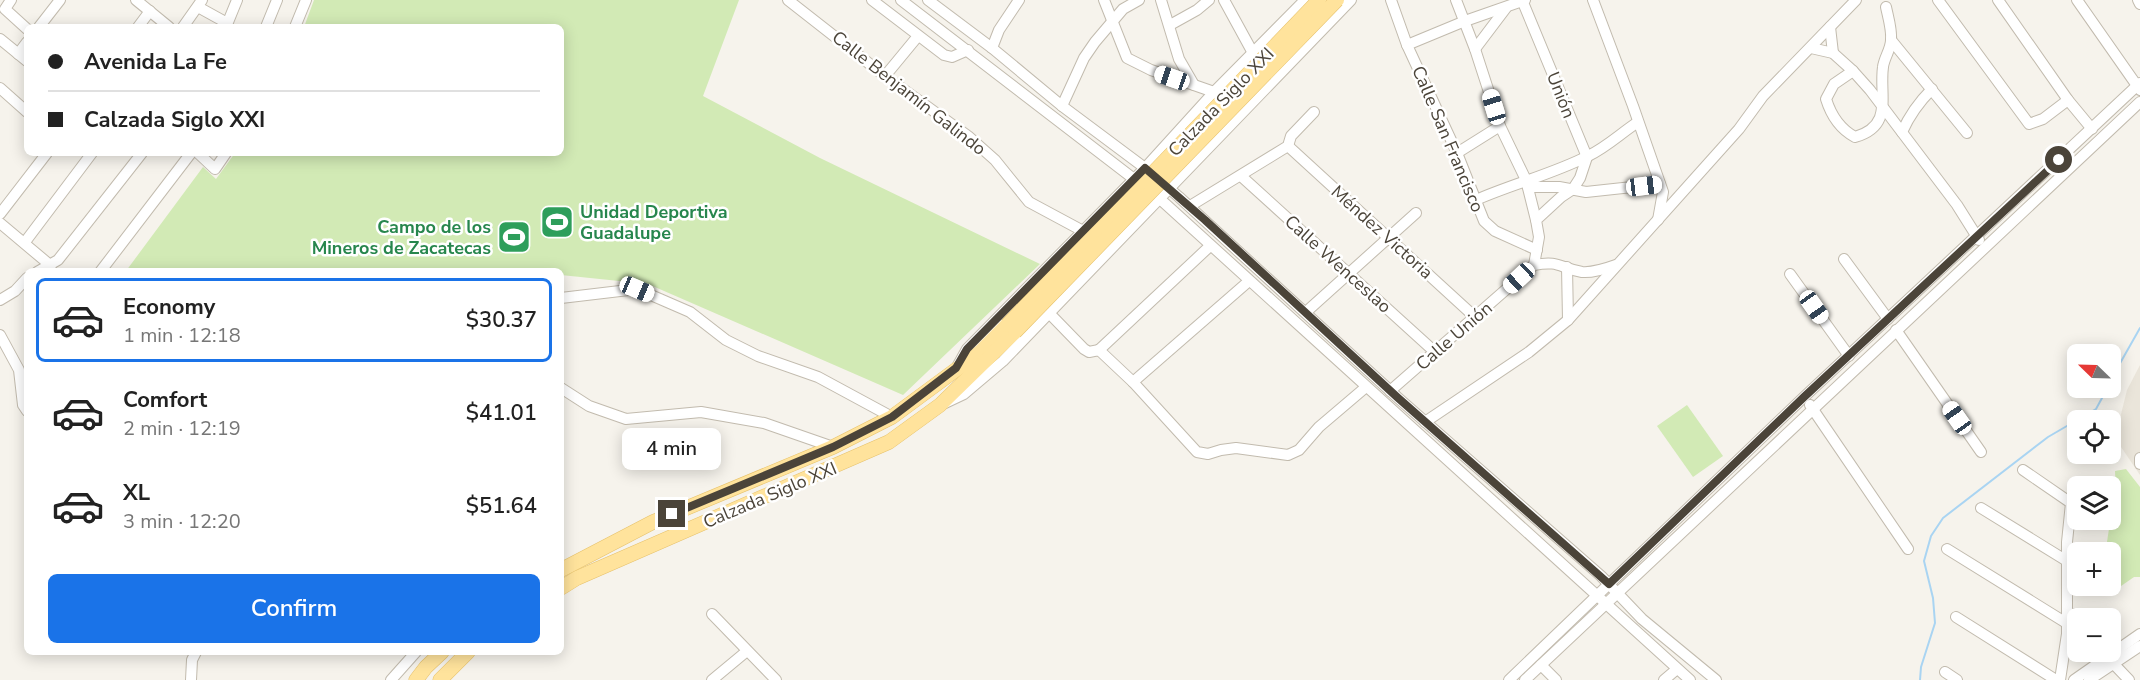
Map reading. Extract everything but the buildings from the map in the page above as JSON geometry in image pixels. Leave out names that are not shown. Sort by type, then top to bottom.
[{"type":"main road","name":"Calzada Siglo XXI","points":[[564,586],[577,578],[870,451],[905,432],[940,405],[1319,0]]},
{"type":"main road","name":"Calzada Siglo XXI","points":[[564,568],[653,522],[833,447],[892,417],[1011,328],[1145,197],[1337,0]]},
{"type":"main road","points":[[416,680],[439,655]]},
{"type":"main road","points":[[440,680],[465,655]]},
{"type":"street","points":[[41,24],[60,0]]},
{"type":"street","points":[[136,0],[165,24]]},
{"type":"street","points":[[226,24],[237,0]]},
{"type":"street","points":[[267,24],[276,0]]},
{"type":"street","points":[[296,24],[306,0]]},
{"type":"street","name":"Calle Benjamín Galindo","points":[[788,0],[885,76],[968,136],[994,160],[1029,202],[1083,231]]},
{"type":"street","points":[[872,0],[944,55],[952,57],[968,50]]},
{"type":"street","points":[[901,0],[1160,200],[1690,680]]},
{"type":"street","points":[[928,0],[1145,168],[1190,206],[1390,391],[1609,584],[1642,618],[1716,680]]},
{"type":"street","points":[[992,48],[999,30],[1019,0]]},
{"type":"street","points":[[1104,0],[1127,58],[1151,70],[1214,92]]},
{"type":"street","points":[[1062,106],[1084,58],[1095,42],[1123,9],[1139,0]]},
{"type":"street","points":[[1161,0],[1179,59],[1194,85]]},
{"type":"street","points":[[1170,25],[1197,10],[1209,0]]},
{"type":"street","points":[[1224,0],[1253,54]]},
{"type":"street","points":[[956,368],[967,349],[1108,207],[1214,92],[1305,0]]},
{"type":"street","name":"Calzada Siglo XXI","points":[[940,405],[964,394],[987,376],[1160,200],[1351,0]]},
{"type":"street","name":"Calle San Francisco","points":[[1391,0],[1407,45],[1457,153],[1484,221],[1495,231],[1537,250]]},
{"type":"street","points":[[1456,0],[1500,126],[1527,184],[1539,237],[1534,265],[1550,262],[1582,272],[1598,271],[1617,265]]},
{"type":"street","points":[[1407,45],[1523,0]]},
{"type":"street","name":"Unión","points":[[1523,0],[1587,157]]},
{"type":"street","points":[[1593,0],[1663,192],[1658,220]]},
{"type":"street","points":[[1425,422],[1529,352],[1569,320],[1738,129],[1763,96],[1856,0]]},
{"type":"street","points":[[1938,0],[2028,124],[2043,119],[2068,100]]},
{"type":"street","points":[[1998,0],[2068,100],[2092,129]]},
{"type":"street","points":[[1525,680],[1601,600],[1609,584],[1804,397],[2139,86],[2077,0]]},
{"type":"street","points":[[1853,70],[1834,84],[1826,99],[1829,110],[1845,131],[1855,137],[1865,134],[1874,126],[1883,109],[1883,65],[1891,40],[1888,2]]},
{"type":"street","points":[[185,24],[200,3],[225,24]]},
{"type":"street","points":[[1475,49],[1506,7]]},
{"type":"street","points":[[5,8],[24,26]]},
{"type":"street","points":[[140,24],[150,11]]},
{"type":"street","points":[[1830,27],[1833,53]]},
{"type":"street","points":[[885,76],[918,36]]},
{"type":"street","points":[[0,39],[23,57]]},
{"type":"street","points":[[1891,40],[1967,133]]},
{"type":"street","points":[[1810,48],[1833,53],[1853,70],[1902,132],[1985,246]]},
{"type":"street","points":[[0,88],[24,109]]},
{"type":"street","points":[[1902,132],[1908,117],[1919,101],[1932,89]]},
{"type":"street","points":[[1509,680],[1601,600],[1617,594],[2140,102]]},
{"type":"street","points":[[1190,206],[1288,146],[1291,136],[1314,112]]},
{"type":"street","points":[[1476,200],[1527,184],[1587,157],[1609,145],[1638,122]]},
{"type":"street","points":[[1457,153],[1500,126]]},
{"type":"street","name":"Méndez Victoria","points":[[1288,146],[1476,318]]},
{"type":"street","points":[[1164,148],[1169,160],[1175,165],[1190,167]]},
{"type":"street","points":[[0,214],[45,156]]},
{"type":"street","points":[[25,242],[90,156]]},
{"type":"street","points":[[0,223],[25,242],[50,268],[140,156]]},
{"type":"street","points":[[103,268],[189,156]]},
{"type":"street","points":[[201,156],[214,169],[224,156]]},
{"type":"street","points":[[1536,220],[1573,189],[1580,178],[1587,157]]},
{"type":"street","name":"Calle Wenceslao","points":[[1241,176],[1435,352]]},
{"type":"street","points":[[1527,184],[1586,192],[1660,184]]},
{"type":"street","points":[[1108,207],[1122,215],[1128,232]]},
{"type":"street","points":[[1305,312],[1416,213]]},
{"type":"street","points":[[1049,313],[1084,349],[1089,352],[1100,350],[1210,246]]},
{"type":"street","points":[[1844,259],[1887,320]]},
{"type":"street","name":"Calle Unión","points":[[1390,391],[1534,265]]},
{"type":"street","points":[[1567,267],[1569,320]]},
{"type":"street","points":[[1790,274],[1849,356]]},
{"type":"street","points":[[0,300],[15,291],[24,281]]},
{"type":"street","points":[[1133,382],[1249,281]]},
{"type":"street","points":[[564,298],[637,289],[690,312],[726,340],[758,356],[818,377],[892,417]]},
{"type":"street","points":[[1896,330],[1981,452]]},
{"type":"street","points":[[0,335],[23,368],[24,406]]},
{"type":"street","points":[[1100,350],[1133,382],[1197,452],[1203,454],[1236,448],[1288,455],[1299,450],[1319,427],[1366,387]]},
{"type":"street","points":[[564,390],[589,406],[626,418],[701,411],[764,423],[833,447]]},
{"type":"street","points":[[1804,397],[1908,549]]},
{"type":"street","points":[[2140,458],[2140,464]]},
{"type":"street","points":[[2023,470],[2071,503],[2068,542]]},
{"type":"street","points":[[1981,508],[2067,561]]},
{"type":"street","points":[[1947,549],[2067,618]]},
{"type":"street","points":[[712,614],[776,680]]},
{"type":"street","points":[[1956,617],[2058,680],[2067,625]]},
{"type":"street","points":[[2121,653],[2140,634]]},
{"type":"street","points":[[2121,653],[2140,646]]},
{"type":"street","points":[[712,680],[747,651]]},
{"type":"street","points":[[191,680],[194,655]]},
{"type":"street","points":[[391,680],[413,655]]},
{"type":"street","points":[[2074,680],[2106,662]]},
{"type":"street","points":[[2089,680],[2108,662]]},
{"type":"street","points":[[2112,662],[2129,680]]},
{"type":"street","points":[[1541,665],[1556,680]]},
{"type":"street","points":[[1664,680],[1677,669]]},
{"type":"street","points":[[1945,672],[1957,680]]},
{"type":"shaded area","points":[[2140,365],[2140,475],[2121,447],[2121,414],[2127,390]]},
{"type":"green space","name":"Unidad Deportiva Guadalupe","points":[[314,0],[739,0],[703,96],[820,158],[1040,264],[903,395],[648,284],[564,275],[564,268],[128,268],[203,167],[216,179],[233,156],[564,156],[564,24],[305,24]]},
{"type":"green space","points":[[1687,405],[1723,456],[1693,477],[1657,426]]},
{"type":"green space","points":[[2126,469],[2140,487],[2140,577],[2134,577],[2121,586],[2121,542],[2107,542],[2109,530],[2121,530],[2121,476],[2115,476],[2115,471]]},
{"type":"waterway","points":[[2121,362],[2140,328]]},
{"type":"waterway","points":[[1920,680],[1921,667],[1935,623],[1933,598],[1924,561],[1931,536],[1943,518],[2048,437],[2096,409],[2102,398]]},
{"type":"place","name":"Unidad Deportiva Guadalupe","points":[[557,222]]},
{"type":"place","name":"Campo de los Mineros de Zacatecas","points":[[514,237]]},
{"type":"route","points":[[672,514],[833,447],[892,417],[925,393],[956,368],[967,349],[1145,168],[1205,220],[1397,397],[1609,584],[1804,397],[2059,160]]}]
